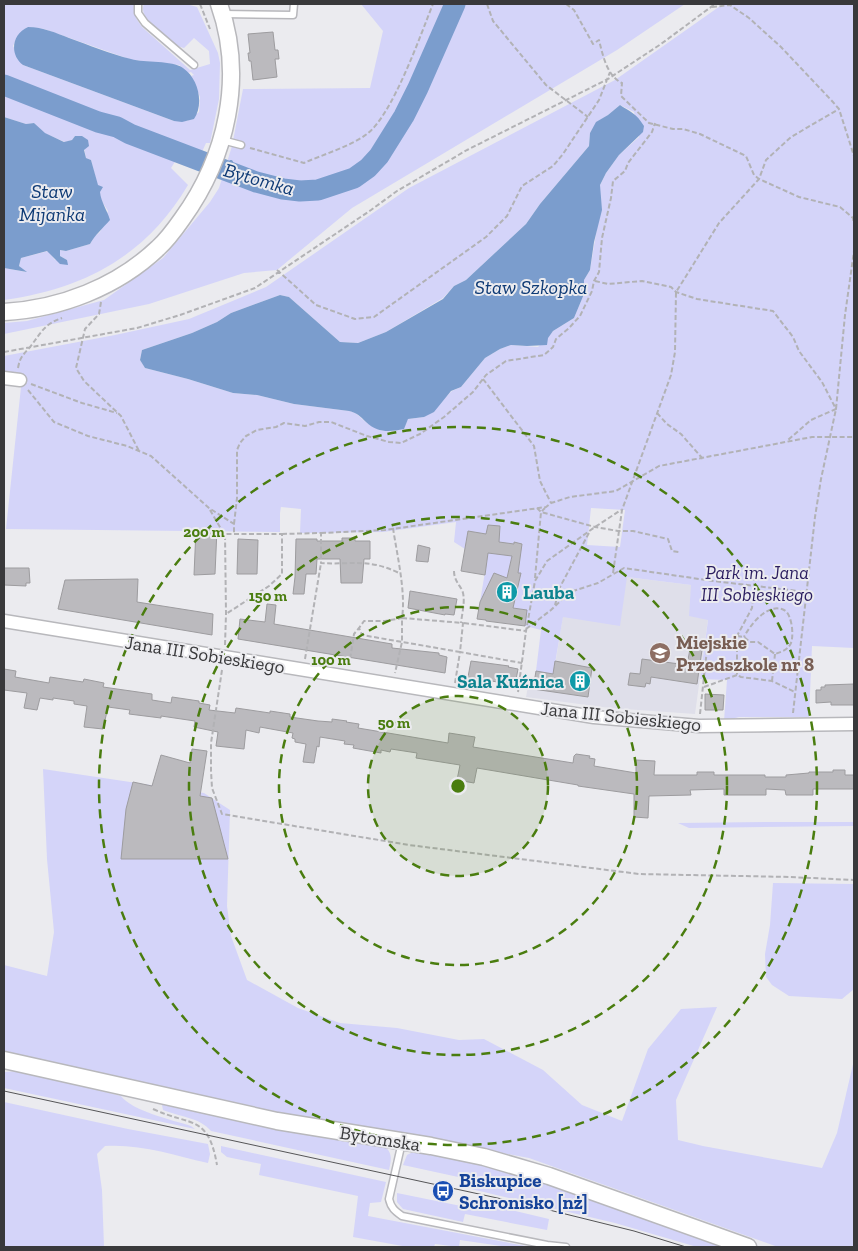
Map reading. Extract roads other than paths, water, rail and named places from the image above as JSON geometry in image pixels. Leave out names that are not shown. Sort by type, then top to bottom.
[{"type":"street","points":[[4,312],[20,312],[62,303],[85,295],[111,282],[158,248],[175,229],[211,171],[221,143],[228,114],[231,73],[230,47],[221,9]]},
{"type":"street","points":[[4,378],[20,380]]},
{"type":"street","name":"Jana III Sobieskiego","points":[[4,621],[594,717],[699,726],[854,724]]},
{"type":"street","name":"Bytomska","points":[[4,1060],[276,1121],[464,1152],[549,1176],[748,1247]]},
{"type":"lane","points":[[138,4],[138,14],[145,23],[194,66]]},
{"type":"lane","points":[[221,9],[293,15],[294,4]]},
{"type":"lane","points":[[221,143],[242,145]]},
{"type":"lane","points":[[402,1141],[389,1200],[390,1205],[397,1213],[402,1216],[547,1246],[566,1247]]},
{"type":"water","points":[[28,27],[49,31],[123,57],[178,65],[193,78],[196,85],[199,106],[194,119],[182,122],[174,121],[23,65],[16,55],[14,45],[18,34]]},
{"type":"water","name":"Staw Szkopka","points":[[620,105],[639,118],[644,126],[643,132],[619,155],[600,185],[602,210],[594,242],[590,270],[584,280],[584,294],[574,318],[553,331],[548,338],[547,345],[511,345],[485,358],[461,387],[451,391],[434,412],[424,417],[408,419],[404,429],[379,430],[370,426],[360,416],[349,411],[294,404],[257,395],[233,393],[145,368],[140,360],[142,350],[192,333],[217,322],[231,313],[280,295],[289,297],[340,342],[358,343],[386,332],[443,299],[454,286],[466,280],[526,224],[540,204],[589,146],[590,133],[596,122]]},
{"type":"water","name":"Staw Mijanka","points":[[4,117],[26,124],[34,123],[45,133],[64,142],[72,140],[75,136],[82,136],[88,140],[89,146],[84,150],[86,158],[91,160],[98,185],[103,187],[100,192],[110,220],[90,244],[66,251],[60,250],[60,256],[67,260],[68,265],[60,264],[47,251],[21,258],[19,266],[27,272],[4,268]]},
{"type":"waterway","name":"Bytomka","points":[[4,85],[256,182],[283,189],[300,191],[318,190],[354,178],[368,168],[379,156],[404,116],[455,4]]},
{"type":"waterway","points":[[228,172],[231,162]]},
{"type":"tram line","points":[[4,1091],[525,1204],[634,1231],[686,1247]]},
{"type":"place","name":"Lauba","points":[[507,592]]},
{"type":"place","name":"Miejskie Przedszkole nr 8","points":[[660,653]]},
{"type":"place","name":"Sala Kuźnica","points":[[580,681]]},
{"type":"place","name":"Biskupice Schronisko [nż]","points":[[443,1191]]},
{"type":"park label","name":"Park im. Jana III Sobieskiego","points":[[757,583]]}]
